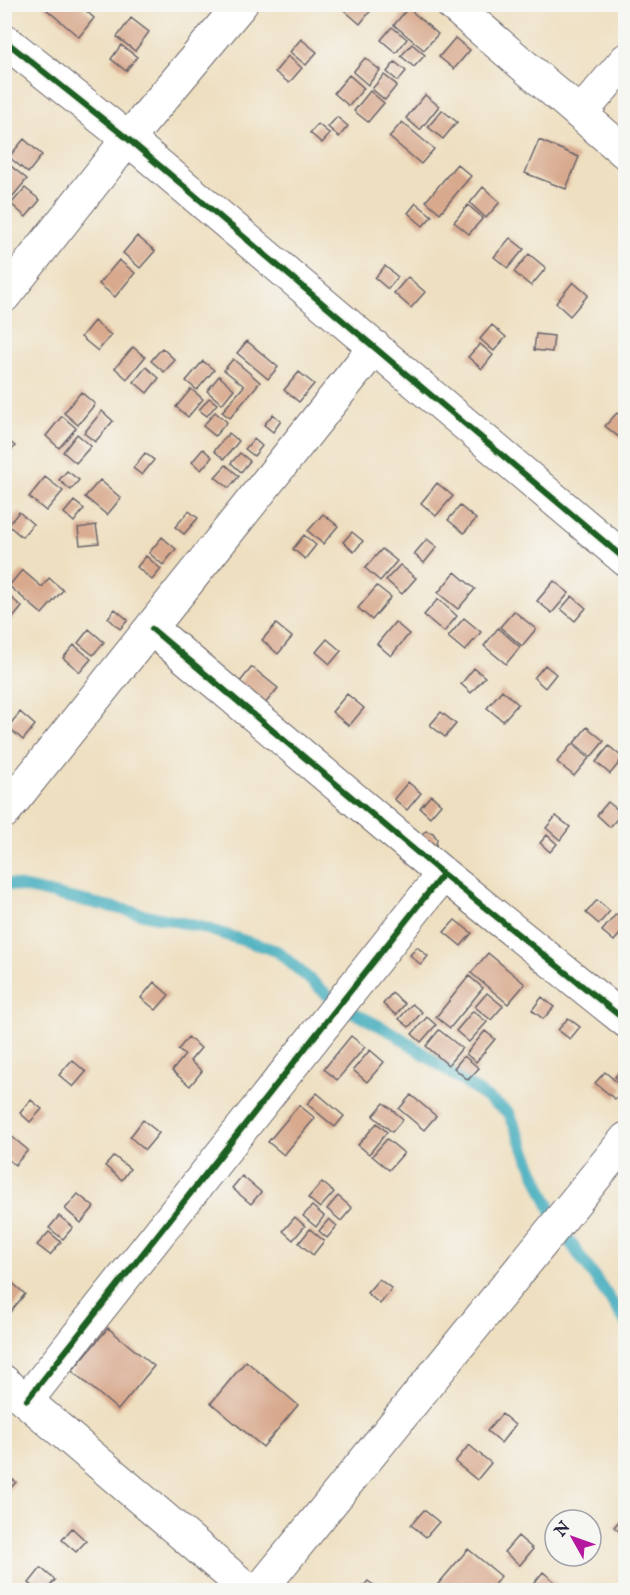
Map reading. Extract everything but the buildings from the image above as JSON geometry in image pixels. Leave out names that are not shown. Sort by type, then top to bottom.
[{"type":"street","points":[[4,296],[128,139],[241,4]]},
{"type":"street","points":[[452,4],[626,153]]},
{"type":"street","points":[[4,40],[128,139],[626,560]]},
{"type":"street","points":[[580,114],[626,60]]},
{"type":"street","points":[[4,812],[375,347]]},
{"type":"street","points":[[152,629],[443,874],[626,1021]]},
{"type":"street","points":[[248,1590],[16,1391],[443,874]]},
{"type":"street","points":[[260,1590],[626,1139]]},
{"type":"waterway","points":[[4,883],[201,927],[277,951],[339,1005],[395,1034],[509,1113],[556,1222],[626,1322]]},
{"type":"cycle path","points":[[4,40],[128,139],[626,560]]},
{"type":"cycle path","points":[[152,629],[443,874],[626,1021]]},
{"type":"cycle path","points":[[27,1400],[443,874]]}]
